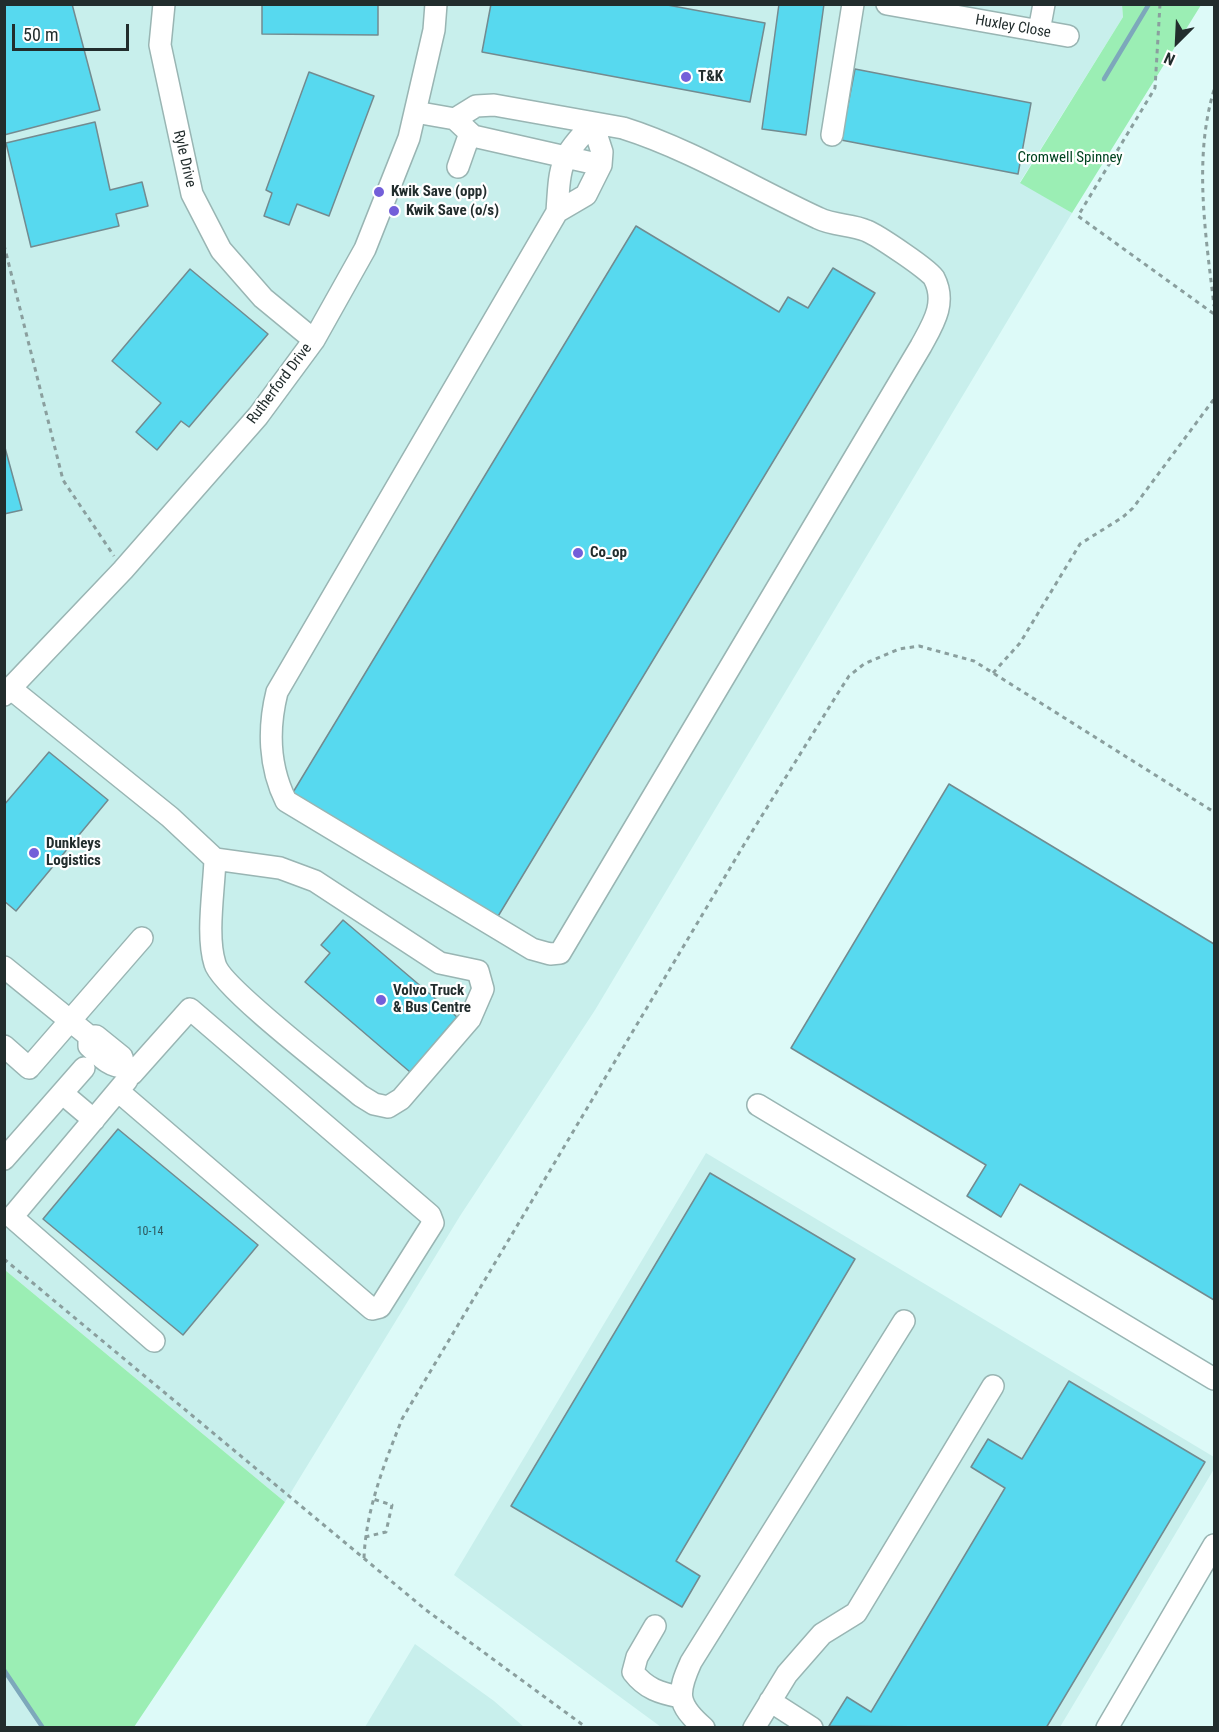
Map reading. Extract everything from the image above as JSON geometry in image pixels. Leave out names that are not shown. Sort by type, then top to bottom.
[{"type":"street","name":"Ryle Drive","points":[[164,4],[160,45],[192,194],[221,250],[263,298],[314,340]]},
{"type":"street","name":"Rutherford Drive","points":[[7,692],[123,570],[258,416],[314,340],[365,249],[409,138],[434,30],[436,4]]},
{"type":"street","points":[[832,135],[853,4]]},
{"type":"street","name":"Huxley Close","points":[[887,4],[1068,36]]},
{"type":"street","points":[[1039,31],[1044,4]]},
{"type":"street","points":[[458,167],[463,126],[476,106],[494,105],[570,118],[644,135],[759,187],[827,222],[867,231],[934,276],[940,294],[938,316],[915,356],[560,953],[550,954],[532,949],[286,801],[278,785],[271,735],[277,692],[557,212],[560,169],[564,157],[593,124]]},
{"type":"street","points":[[415,112],[564,157],[601,165]]},
{"type":"street","points":[[557,212],[586,195],[601,165],[602,152],[593,124]]},
{"type":"street","points":[[7,692],[170,817],[215,859],[280,867],[315,881],[440,963],[478,971],[483,989],[470,1019],[401,1099],[388,1107],[374,1104],[361,1096],[245,999],[215,967],[212,932],[215,859]]},
{"type":"street","points":[[4,1046],[29,1068],[142,938]]},
{"type":"street","points":[[4,968],[89,1036],[96,1036],[122,1057],[128,1071]]},
{"type":"street","points":[[118,1091],[372,1310],[380,1307],[432,1223],[430,1215],[190,1009],[128,1071],[118,1091],[94,1120],[8,1214],[154,1341]]},
{"type":"street","points":[[4,1160],[84,1068]]},
{"type":"street","points":[[62,1093],[94,1120]]},
{"type":"street","points":[[758,1105],[1215,1378]]},
{"type":"street","points":[[704,1728],[685,1709],[680,1697],[680,1685],[691,1662],[904,1321]]},
{"type":"street","points":[[754,1728],[770,1701],[822,1634],[856,1613],[993,1386]]},
{"type":"street","points":[[1107,1728],[1215,1545]]},
{"type":"street","points":[[655,1626],[637,1657],[633,1672],[642,1683],[658,1693],[680,1697]]},
{"type":"street","points":[[770,1701],[812,1728]]},
{"type":"path","points":[[1160,4],[1155,88],[1078,216],[1215,314]]},
{"type":"path","points":[[1215,90],[1205,119],[1203,163],[1208,251],[1215,306]]},
{"type":"path","points":[[4,245],[63,480],[123,570]]},
{"type":"path","points":[[993,673],[1020,643],[1080,544],[1123,517],[1133,508],[1215,399]]},
{"type":"path","points":[[364,1558],[365,1537],[373,1499],[402,1419],[738,853],[849,676],[880,656],[899,649],[919,646],[974,661],[1215,812]]},
{"type":"path","points":[[4,1259],[426,1610],[587,1728]]},
{"type":"path","points":[[365,1537],[386,1532],[392,1505],[373,1499]]},
{"type":"shaded area","points":[[4,5],[1122,5],[1123,17],[1020,182],[1072,213],[595,1010],[460,1216],[285,1502],[5,1270]]},
{"type":"shaded area","points":[[706,1153],[1214,1457],[1214,1469],[1060,1727],[661,1727],[454,1575]]},
{"type":"shaded area","points":[[415,1644],[494,1701],[524,1727],[365,1727]]},
{"type":"shaded area","points":[[5,1665],[48,1727],[5,1727]]},
{"type":"green space","name":"Cromwell Spinney","points":[[1122,5],[1201,5],[1072,213],[1020,183],[1123,17]]},
{"type":"green space","points":[[5,1270],[285,1502],[134,1727],[43,1727],[5,1669]]},
{"type":"building","points":[[4,4],[72,4],[100,110],[4,135]]},
{"type":"building","points":[[262,4],[378,4],[378,35],[262,34]]},
{"type":"building","name":"T&K","points":[[491,4],[662,4],[765,23],[750,102],[482,52]]},
{"type":"building","points":[[779,4],[824,4],[806,135],[762,129]]},
{"type":"building","points":[[855,69],[1031,103],[1018,174],[841,140]]},
{"type":"building","points":[[309,72],[374,96],[329,216],[297,204],[289,225],[264,216],[272,193],[266,190]]},
{"type":"building","points":[[95,122],[110,190],[142,182],[148,206],[116,214],[119,226],[31,247],[6,143]]},
{"type":"building","name":"Co_op","points":[[636,226],[779,312],[788,297],[808,308],[833,268],[875,293],[497,918],[292,794]]},
{"type":"building","points":[[190,269],[268,334],[189,427],[181,421],[157,450],[136,432],[161,403],[112,361]]},
{"type":"building","points":[[4,444],[22,510],[4,514]]},
{"type":"building","name":"Dunkleys Logistics","points":[[49,752],[108,800],[16,911],[4,901],[4,805]]},
{"type":"building","points":[[949,784],[1214,944],[1214,1300],[1020,1184],[1001,1217],[967,1196],[986,1165],[791,1048]]},
{"type":"building","name":"Volvo Truck & Bus Centre","points":[[343,920],[457,1017],[410,1072],[305,982],[330,953],[321,945]]},
{"type":"building","points":[[118,1129],[258,1245],[183,1335],[43,1219]]},
{"type":"building","points":[[710,1173],[855,1259],[676,1561],[700,1576],[682,1607],[511,1506]]},
{"type":"building","points":[[1069,1381],[1205,1462],[1046,1728],[829,1726],[847,1697],[871,1712],[1005,1488],[971,1467],[988,1439],[1022,1459]]},
{"type":"waterway","points":[[1104,79],[1149,4]]},
{"type":"waterway","points":[[4,1670],[43,1728]]},
{"type":"place","name":"T&K","points":[[686,77]]},
{"type":"place","name":"Kwik Save (opp)","points":[[379,192]]},
{"type":"place","name":"Kwik Save (o/s)","points":[[394,211]]},
{"type":"place","name":"Co_op","points":[[578,553]]},
{"type":"place","name":"Dunkleys Logistics","points":[[34,853]]},
{"type":"place","name":"Volvo Truck & Bus Centre","points":[[381,1000]]}]
